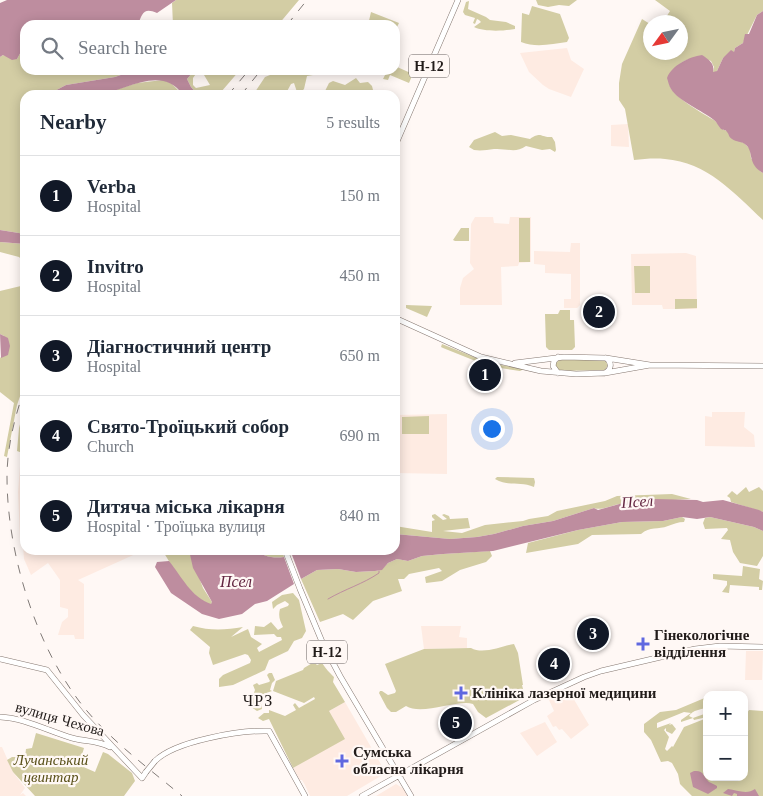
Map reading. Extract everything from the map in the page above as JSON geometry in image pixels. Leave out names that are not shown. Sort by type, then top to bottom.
[{"type":"main road","name":"Н-12","points":[[400,134],[458,0]]},
{"type":"main road","points":[[400,320],[481,356],[558,373],[605,373],[650,365]]},
{"type":"main road","points":[[512,364],[558,357],[606,358],[650,365],[763,366]]},
{"type":"main road","points":[[558,357],[554,361],[553,366],[558,373]]},
{"type":"main road","points":[[605,373],[611,366],[610,361],[606,358]]},
{"type":"main road","name":"Н-12","points":[[287,555],[323,644],[399,775]]},
{"type":"main road","points":[[362,796],[534,700],[590,674],[694,648],[720,646],[763,647]]},
{"type":"main road","points":[[0,659],[47,670],[76,707],[142,778],[155,761],[168,752],[212,737],[269,731],[305,796]]},
{"type":"main road","name":"вулиця Чехова","points":[[0,716],[24,721],[72,738],[96,741],[113,748]]},
{"type":"main road","points":[[399,775],[411,796]]},
{"type":"shaded area","points":[[567,48],[571,60],[584,69],[571,97],[543,85],[529,72],[520,53]]},
{"type":"shaded area","points":[[628,124],[629,147],[611,146],[611,125]]},
{"type":"shaded area","points":[[475,217],[493,217],[494,223],[509,224],[510,217],[531,217],[531,262],[519,263],[518,266],[501,267],[502,305],[460,305],[460,288],[463,278],[474,269],[470,263],[471,224]]},
{"type":"shaded area","points":[[571,243],[580,243],[580,305],[577,308],[564,308],[564,299],[571,299],[571,274],[545,273],[545,265],[534,264],[534,251],[570,252]]},
{"type":"shaded area","points":[[686,253],[696,256],[697,309],[663,309],[662,305],[632,305],[631,254]]},
{"type":"shaded area","points":[[712,412],[745,412],[744,427],[754,435],[755,447],[705,446],[705,416],[712,417]]},
{"type":"shaded area","points":[[447,414],[447,474],[400,473],[400,415]]},
{"type":"shaded area","points":[[20,466],[20,539],[18,492]]},
{"type":"shaded area","points":[[24,555],[133,555],[78,580],[84,584],[84,639],[75,639],[74,635],[58,635],[62,622],[68,617],[68,609],[60,607],[60,580],[48,563],[31,575]]},
{"type":"shaded area","points":[[421,626],[461,626],[459,637],[467,638],[467,648],[424,649]]},
{"type":"shaded area","points":[[746,651],[763,651],[762,680],[745,680]]},
{"type":"shaded area","points":[[569,691],[589,725],[571,739],[562,729],[559,730],[556,726],[553,727],[547,716],[554,711],[549,700]]},
{"type":"shaded area","name":"Сумська обласна лікарня","points":[[345,702],[386,773],[347,796],[310,796],[293,768],[308,759],[329,711]]},
{"type":"shaded area","points":[[545,722],[557,742],[537,756],[520,733]]},
{"type":"shaded area","points":[[0,747],[2,747],[13,772],[25,788],[20,795],[23,793],[26,796],[0,796]]},
{"type":"shaded area","points":[[396,784],[404,789],[408,796],[376,796]]},
{"type":"green space","points":[[176,0],[299,0],[282,20],[173,20],[172,3]]},
{"type":"green space","points":[[536,0],[577,0],[569,6],[548,7],[538,5]]},
{"type":"green space","points":[[655,0],[763,0],[763,11],[757,15],[743,43],[735,48],[734,52],[723,58],[715,73],[713,72],[714,67],[711,61],[703,58],[688,60],[688,15],[667,15],[670,11]]},
{"type":"green space","points":[[469,1],[468,9],[490,20],[506,22],[515,26],[515,29],[500,31],[474,27],[481,22],[477,19],[475,24],[473,23],[475,18],[465,15],[463,12],[466,2]]},
{"type":"green space","points":[[532,6],[560,14],[569,38],[567,42],[538,45],[521,42],[522,13],[529,15]]},
{"type":"green space","points":[[371,12],[391,20],[369,20]]},
{"type":"green space","points":[[642,19],[643,60],[686,60],[678,66],[671,79],[670,85],[672,90],[682,100],[714,120],[732,138],[744,143],[750,149],[751,158],[763,173],[763,220],[719,180],[707,172],[680,161],[665,159],[634,160],[625,109],[619,100],[619,83],[622,64]]},
{"type":"green space","points":[[20,54],[20,75],[121,75],[66,85],[56,90],[20,90],[20,233],[0,230],[0,57],[3,55],[17,59]]},
{"type":"green space","points":[[400,68],[415,75],[412,76],[409,83],[390,75],[400,75]]},
{"type":"green space","points":[[190,75],[195,75],[193,85],[196,88],[210,85],[204,75],[236,75],[223,90],[194,90],[187,79]]},
{"type":"green space","points":[[270,75],[313,75],[307,76],[303,90],[296,90],[294,83],[291,84],[288,90],[256,90],[265,77]]},
{"type":"green space","points":[[385,75],[390,75],[388,80],[383,79]]},
{"type":"green space","points":[[356,78],[360,83],[368,82],[373,90],[326,90],[329,83],[333,81],[345,85]]},
{"type":"green space","points":[[163,80],[171,83],[178,90],[115,90],[137,83]]},
{"type":"green space","points":[[495,132],[502,136],[511,135],[530,139],[539,135],[552,137],[556,150],[555,152],[550,149],[542,150],[526,146],[518,150],[474,150],[469,147],[474,140]]},
{"type":"green space","points":[[519,218],[530,218],[530,262],[519,262]]},
{"type":"green space","points":[[461,228],[469,228],[469,241],[453,240]]},
{"type":"green space","points":[[0,242],[20,244],[20,258],[0,252]]},
{"type":"green space","points":[[634,266],[650,266],[650,293],[635,293]]},
{"type":"green space","points":[[20,286],[20,396],[7,457],[4,456],[14,403],[0,392],[0,357],[4,336],[0,334],[0,291]]},
{"type":"green space","points":[[675,299],[697,299],[697,308],[675,309]]},
{"type":"green space","points":[[406,305],[432,306],[427,317],[406,308]]},
{"type":"green space","points":[[560,310],[570,310],[570,320],[574,320],[575,347],[572,350],[549,350],[546,347],[545,314],[558,314]]},
{"type":"green space","points":[[442,344],[489,363],[524,369],[520,371],[488,366],[443,348],[441,347]]},
{"type":"green space","points":[[559,360],[605,360],[608,365],[605,370],[559,371],[556,369],[555,364]]},
{"type":"green space","points":[[429,416],[429,434],[402,434],[402,417]]},
{"type":"green space","points":[[20,424],[20,452],[17,451]]},
{"type":"green space","points":[[497,477],[534,478],[534,487],[524,484],[505,483],[495,479]]},
{"type":"green space","points":[[746,487],[749,492],[759,487],[763,491],[763,512],[731,502],[727,496],[732,491],[737,495]]},
{"type":"green space","points":[[672,494],[691,499],[638,501],[594,508],[553,521],[477,537],[450,539],[400,534],[400,527],[432,532],[432,521],[435,520],[432,515],[435,514],[443,520],[447,519],[442,515],[444,514],[449,516],[450,519],[468,518],[470,528],[443,531],[462,533],[485,525],[548,516],[557,511],[605,501],[617,496]]},
{"type":"green space","points":[[682,517],[685,519],[684,522],[651,529],[641,534],[592,535],[578,544],[526,553],[528,543],[578,530],[622,522],[663,521]]},
{"type":"green space","points":[[710,517],[754,527],[763,531],[763,556],[757,566],[740,563],[733,552],[730,540],[721,539],[728,530],[727,528],[705,529],[703,523],[705,518]]},
{"type":"green space","points":[[490,551],[492,556],[486,562],[460,570],[442,581],[426,583],[425,577],[442,571],[439,568],[409,574],[404,579],[398,579],[402,591],[373,601],[353,620],[343,614],[320,622],[301,579],[317,570],[375,571],[381,570],[388,563],[397,559],[408,561],[422,556]]},
{"type":"green space","points":[[165,555],[191,555],[203,588],[212,602],[211,605],[195,595],[177,574]]},
{"type":"green space","points":[[264,555],[283,555],[284,557],[276,558]]},
{"type":"green space","points":[[743,566],[760,569],[759,579],[763,581],[762,590],[759,590],[759,587],[730,585],[729,593],[722,592],[727,585],[727,581],[713,579],[713,574],[742,576]]},
{"type":"green space","points":[[293,593],[299,600],[306,631],[302,638],[294,641],[288,651],[269,660],[265,670],[233,685],[219,687],[219,679],[223,675],[250,663],[251,660],[245,654],[213,665],[209,653],[210,647],[190,630],[193,626],[218,630],[243,627],[231,637],[248,629],[251,637],[262,644],[257,648],[259,652],[282,640],[281,637],[277,637],[274,634],[254,635],[255,626],[264,627],[271,622],[278,630],[283,627],[279,614],[280,609],[289,604],[285,601],[273,609],[272,602],[282,595]]},
{"type":"green space","points":[[514,644],[518,653],[525,697],[486,718],[478,712],[473,704],[466,703],[421,709],[413,709],[406,706],[396,712],[391,712],[379,693],[382,691],[388,695],[396,691],[385,664],[424,649],[471,648],[481,651]]},
{"type":"green space","points":[[314,662],[317,665],[322,663],[334,677],[333,682],[345,702],[329,711],[345,739],[293,768],[269,719],[263,721],[258,718],[264,713],[269,713],[269,710],[285,716],[296,710],[293,705],[295,703],[299,708],[315,699],[314,697],[304,703],[273,691],[276,681],[303,670]]},
{"type":"green space","points":[[272,673],[275,680],[270,690],[272,691],[261,695],[262,709],[257,711],[248,702],[255,690],[253,685],[269,682],[267,675]]},
{"type":"green space","points":[[703,699],[703,709],[693,712],[689,716],[693,718],[681,722],[691,713],[684,712],[657,723],[657,728],[671,723],[669,725],[672,724],[676,729],[672,734],[666,731],[666,728],[664,730],[669,737],[665,749],[667,751],[673,747],[684,727],[703,720],[703,781],[748,781],[748,712],[763,711],[763,796],[692,796],[680,784],[678,774],[672,763],[668,761],[661,762],[651,740],[644,732],[644,724],[660,712],[676,710]]},
{"type":"green space","points":[[703,714],[703,718],[694,720],[693,718]]},
{"type":"green space","name":"Лучанський цвинтар","points":[[36,733],[84,748],[79,765],[95,772],[103,752],[108,754],[132,773],[135,781],[124,796],[35,796],[13,772],[7,760],[12,757],[25,757],[26,749],[32,748]]},
{"type":"water","points":[[7,0],[176,0],[157,13],[153,11],[144,12],[140,20],[20,20],[20,54],[17,59],[12,60],[3,55],[0,57],[0,3]]},
{"type":"water","points":[[763,11],[763,173],[755,166],[746,145],[729,137],[726,131],[721,129],[714,120],[674,93],[667,78],[669,73],[682,62],[702,55],[712,64],[713,72],[717,71],[723,58],[731,50],[734,52],[735,48],[743,43],[745,34],[749,34],[757,15]]},
{"type":"water","points":[[121,75],[190,75],[187,79],[194,90],[178,90],[165,81],[154,80],[117,90],[56,90],[66,85]]},
{"type":"water","points":[[0,230],[20,233],[20,244],[0,242]]},
{"type":"water","points":[[0,334],[8,338],[10,346],[8,355],[1,358]]},
{"type":"water","name":"Псел","points":[[655,499],[697,500],[703,502],[723,500],[763,512],[763,531],[754,527],[710,517],[697,519],[682,517],[663,521],[622,522],[578,530],[493,551],[422,556],[408,561],[397,559],[388,563],[382,570],[356,572],[338,569],[317,570],[301,579],[292,555],[400,555],[400,534],[450,539],[477,537],[553,521],[594,508],[598,510],[623,503]]},
{"type":"water","name":"Псел","points":[[190,555],[264,555],[276,558],[284,557],[294,584],[267,601],[255,604],[242,614],[219,619],[202,614],[171,593],[155,567],[157,562],[169,561],[192,592],[211,604],[212,602],[193,568]]},
{"type":"water","points":[[694,771],[702,772],[703,781],[708,781],[717,786],[717,788],[708,794],[693,787],[690,773]]},
{"type":"water","points":[[728,789],[745,792],[755,789],[759,796],[737,796],[734,793],[732,796],[723,793]]},
{"type":"waterway","points":[[328,599],[367,580],[379,573],[379,571]]},
{"type":"railway","points":[[291,20],[307,0]]},
{"type":"railway","points":[[232,90],[245,75]]},
{"type":"railway","points":[[245,90],[257,75]]},
{"type":"railway","points":[[20,403],[8,454],[8,505],[18,565],[36,623],[63,677],[79,701],[127,751],[182,796]]},
{"type":"place","name":"Invitro","points":[[599,312]]},
{"type":"place","name":"Verba","points":[[485,375]]},
{"type":"place","name":"Діагностичний центр","points":[[593,634]]},
{"type":"place","name":"Гінекологічне відділення","points":[[643,644]]},
{"type":"place","name":"Свято-Троїцький собор","points":[[554,664]]},
{"type":"place","name":"Клініка лазерної медицини","points":[[461,693]]},
{"type":"place","name":"Дитяча міська лікарня","points":[[456,723]]},
{"type":"place","name":"Сумська обласна лікарня","points":[[342,761]]},
{"type":"district","name":"ЧРЗ","points":[[258,700]]}]
